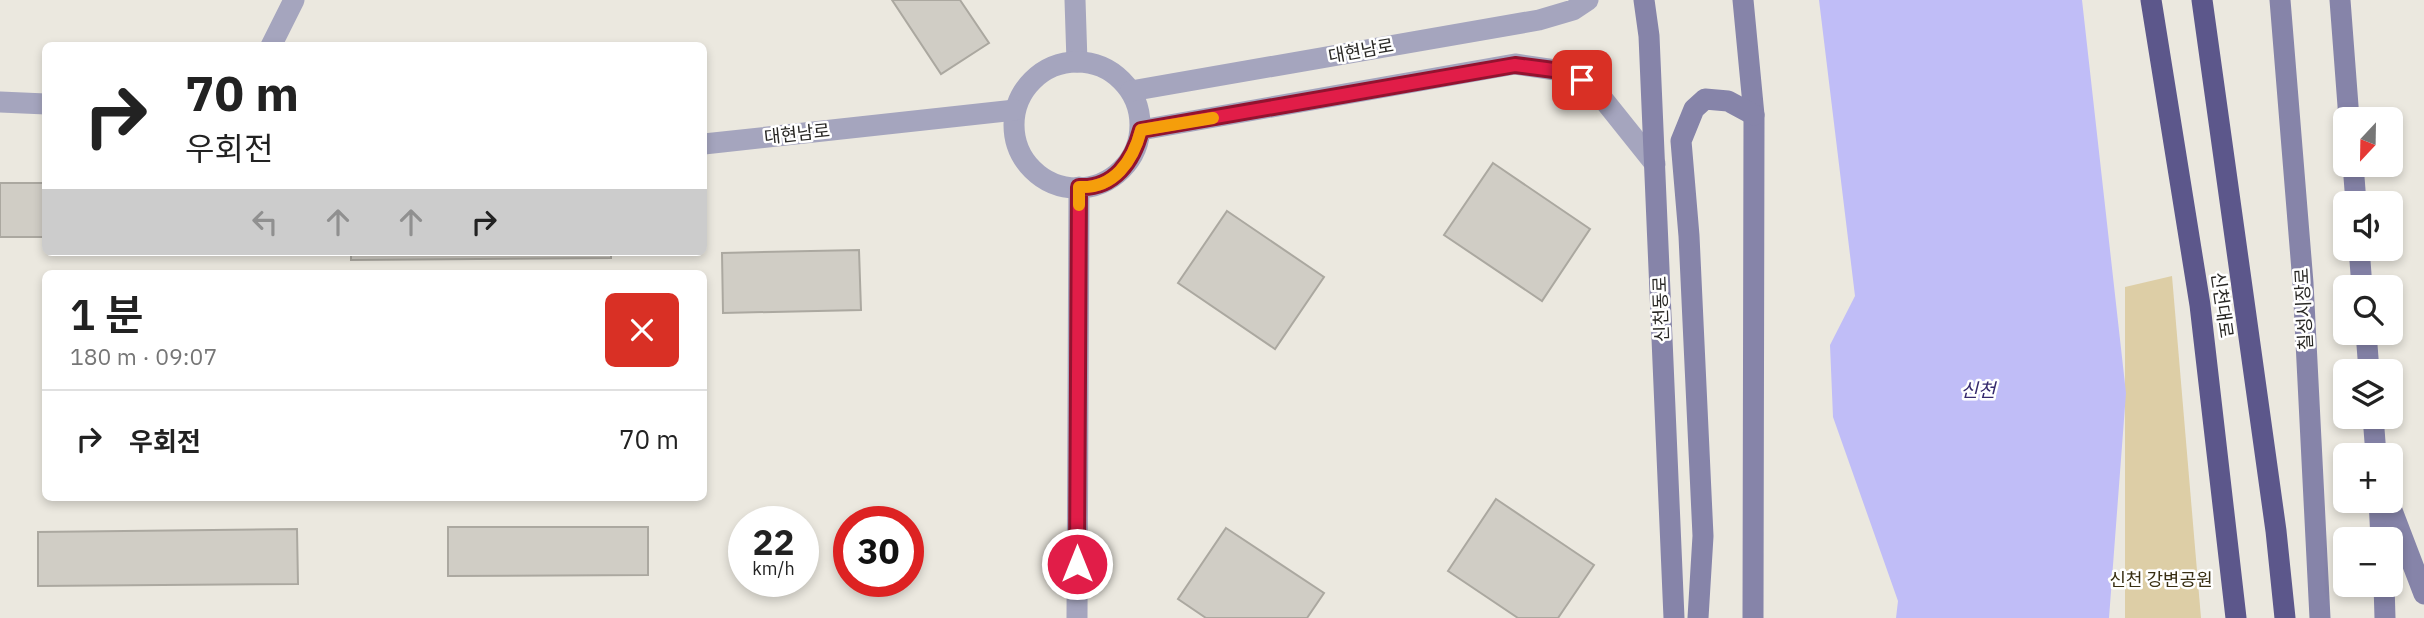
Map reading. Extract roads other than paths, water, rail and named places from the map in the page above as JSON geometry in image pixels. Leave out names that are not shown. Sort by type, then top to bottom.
[{"type":"highway","name":"신천대로","points":[[2151,0],[2200,305],[2236,618]]},
{"type":"highway","name":"신천대로","points":[[2202,0],[2276,531],[2285,618]]},
{"type":"main road","name":"신천동로","points":[[1644,0],[1649,36],[1674,618]]},
{"type":"main road","points":[[1743,0],[1754,116],[1754,618]]},
{"type":"main road","name":"칠성시장로","points":[[2280,0],[2303,283],[2320,618]]},
{"type":"main road","points":[[2340,0],[2348,107]]},
{"type":"main road","points":[[1698,618],[1703,536],[1689,236],[1681,141],[1693,109],[1705,99],[1728,101],[1754,116]]},
{"type":"main road","points":[[2393,513],[2424,594]]},
{"type":"main road","points":[[2384,597],[2385,618]]},
{"type":"street","points":[[273,42],[294,0]]},
{"type":"street","points":[[1075,0],[1077,62]]},
{"type":"street","name":"대현남로","points":[[1130,91],[1539,20],[1573,10],[1588,0]]},
{"type":"street","points":[[1077,62],[1098,65],[1116,75],[1130,91],[1139,109],[1141,130],[1136,150],[1125,168],[1108,181],[1089,188],[1068,188],[1048,181],[1031,168],[1019,151],[1014,130],[1015,110],[1024,90],[1038,75],[1057,65],[1077,62]]},
{"type":"street","points":[[1141,130],[1515,65],[1569,72],[1595,89],[1655,164]]},
{"type":"street","points":[[0,102],[42,104]]},
{"type":"street","name":"대현남로","points":[[707,144],[1015,110]]},
{"type":"street","points":[[1077,618],[1079,187]]},
{"type":"water","name":"신천","points":[[1819,0],[2082,0],[2126,393],[2109,618],[1896,618],[1898,601],[1833,417],[1830,345],[1855,296]]},
{"type":"park label","name":"신천 강변공원","points":[[2161,580]]}]
